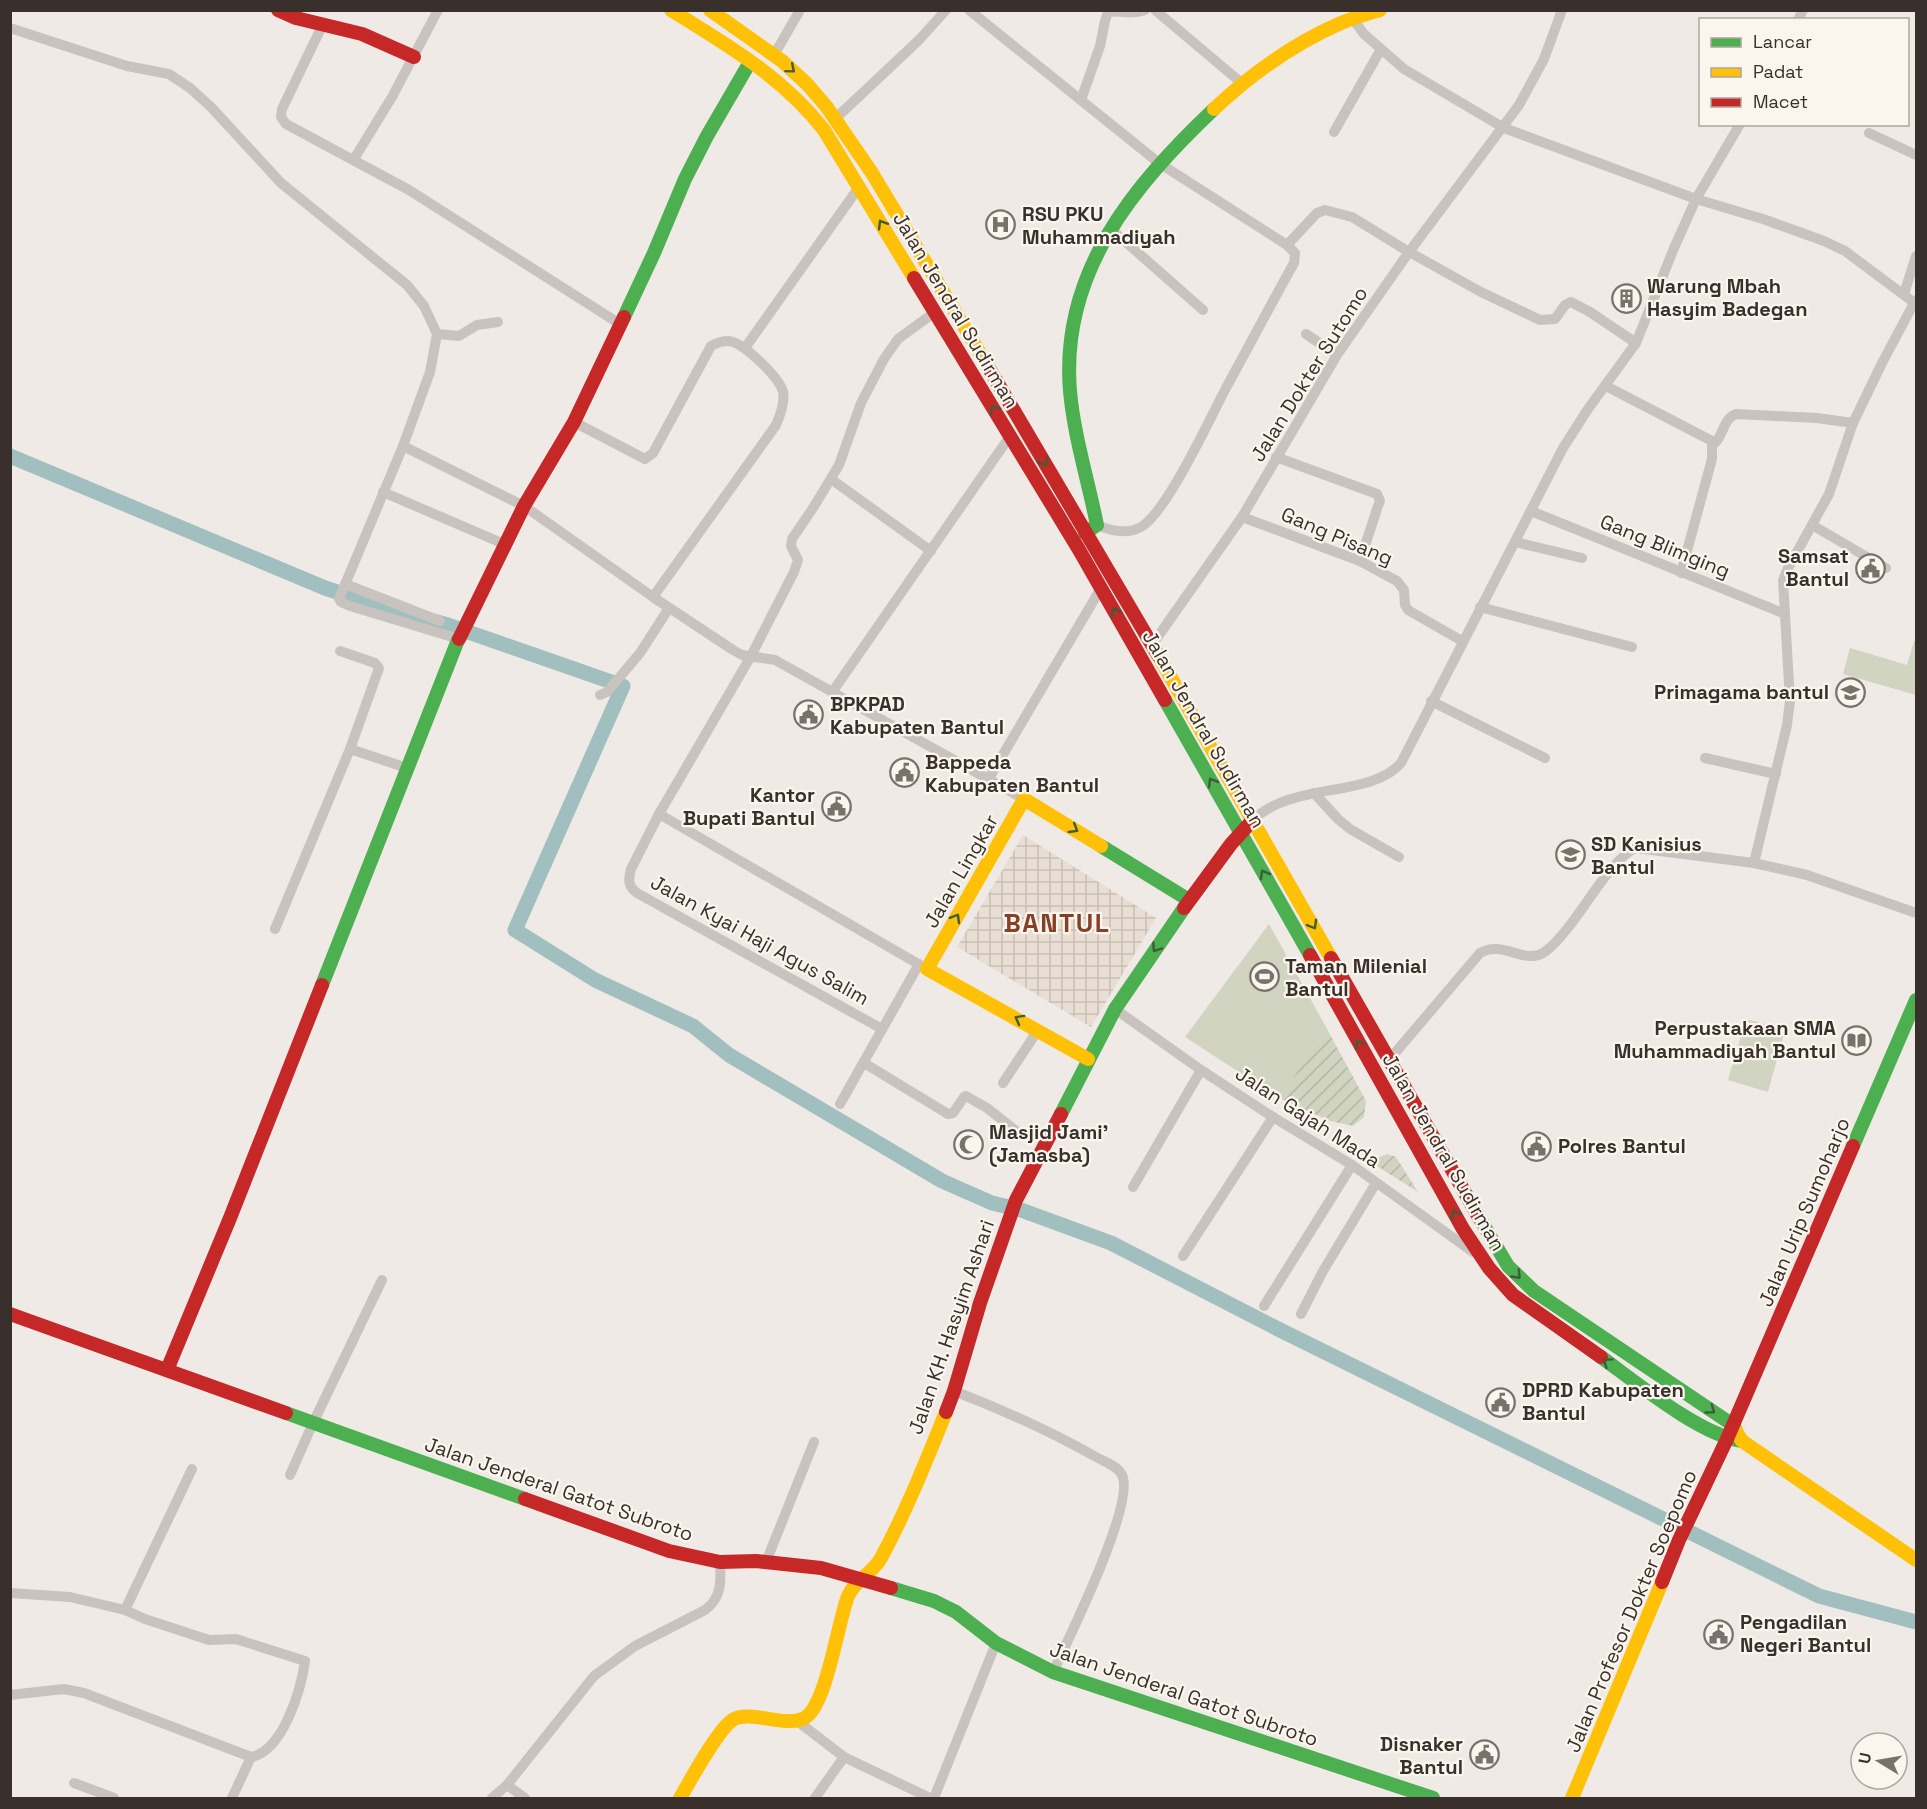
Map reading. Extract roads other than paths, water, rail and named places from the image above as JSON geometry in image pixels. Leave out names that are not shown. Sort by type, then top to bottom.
[{"type":"main road","points":[[278,10],[296,18],[362,34],[414,57]]},
{"type":"main road","name":"Jalan Jendral Sudirman","points":[[671,10],[776,80],[810,111],[903,259],[1101,588],[1481,1257],[1507,1290],[1543,1318],[1681,1414],[1727,1439]]},
{"type":"main road","name":"Jalan Jendral Sudirman","points":[[710,10],[774,55],[798,75],[836,118],[872,173],[1091,529],[1152,645],[1480,1222],[1508,1266],[1520,1279],[1553,1305],[1733,1425]]},
{"type":"main road","points":[[1091,529],[1070,393],[1069,363],[1082,290],[1099,249],[1159,163],[1196,126],[1244,85],[1295,47],[1349,14],[1380,10]]},
{"type":"main road","points":[[167,1370],[230,1218],[458,639],[524,506],[574,422],[654,253],[685,179],[750,62]]},
{"type":"main road","points":[[903,259],[919,250]]},
{"type":"main road","points":[[1024,799],[1189,900]]},
{"type":"main road","name":"Jalan Lingkar","points":[[923,966],[1024,799]]},
{"type":"main road","name":"Jalan KH. Hasyim Ashari","points":[[796,1720],[808,1716],[817,1701],[849,1594],[879,1562],[925,1464],[954,1391],[980,1303],[1013,1207],[1088,1059],[1115,1009],[1189,900],[1241,832],[1253,820]]},
{"type":"main road","points":[[923,966],[1088,1059]]},
{"type":"main road","name":"Jalan Urip Sumoharjo","points":[[1727,1439],[1917,1000]]},
{"type":"main road","name":"Jalan Jenderal Gatot Subroto","points":[[10,1314],[646,1544],[720,1562],[766,1562],[821,1568],[934,1601],[956,1612],[996,1643],[1053,1671],[1432,1798]]},
{"type":"main road","points":[[1733,1425],[1742,1441],[1917,1560]]},
{"type":"main road","points":[[1727,1439],[1742,1441]]},
{"type":"main road","name":"Jalan Profesor Dokter Soepomo","points":[[1572,1798],[1679,1540],[1727,1439]]},
{"type":"main road","points":[[681,1798],[720,1732],[735,1719],[748,1717],[796,1720]]},
{"type":"street","points":[[354,159],[414,57],[438,10]]},
{"type":"street","points":[[774,55],[800,10]]},
{"type":"street","points":[[836,118],[920,40],[946,10]]},
{"type":"street","points":[[969,10],[1159,163],[1287,245],[1295,253],[1294,263],[1201,438],[1158,509],[1145,524],[1132,530],[1091,529]]},
{"type":"street","points":[[1081,100],[1100,46],[1108,12],[1119,11],[1131,14],[1145,10]]},
{"type":"street","points":[[1155,10],[1244,85]]},
{"type":"street","name":"Jalan Dokter Sutomo","points":[[1152,645],[1242,516],[1337,355],[1409,252],[1519,105],[1544,60],[1562,10]]},
{"type":"street","points":[[1349,14],[1364,34],[1404,69],[1504,128],[1696,199],[1763,219],[1824,241],[1845,250],[1915,304],[1882,363],[1853,423],[1829,494],[1783,580],[1790,701],[1787,725],[1754,862]]},
{"type":"street","points":[[323,24],[282,109],[281,117],[286,124],[354,159],[474,230],[620,324]]},
{"type":"street","points":[[10,28],[127,66],[169,74],[190,88],[211,107],[281,183],[407,285],[424,306],[437,334],[430,372],[403,446],[339,598],[341,602],[350,606],[392,610],[440,621]]},
{"type":"street","points":[[1334,132],[1381,49]]},
{"type":"street","points":[[1253,820],[1270,807],[1314,793],[1379,779],[1394,771],[1407,752],[1462,641],[1572,433],[1636,343],[1696,199],[1739,126]]},
{"type":"street","points":[[1869,133],[1917,155]]},
{"type":"street","points":[[745,348],[859,187]]},
{"type":"street","points":[[1287,245],[1317,213],[1325,210],[1352,217],[1481,292],[1540,320],[1555,318],[1565,305],[1571,302],[1636,343]]},
{"type":"street","points":[[1111,229],[1203,310]]},
{"type":"street","points":[[1904,294],[1917,256]]},
{"type":"street","name":"Jalan Kyai Haji Agus Salim","points":[[882,1029],[689,923],[631,888],[628,879],[659,814],[751,656],[794,572],[798,560],[791,546],[792,539],[831,478],[842,456],[861,403],[889,350],[898,339],[935,312]]},
{"type":"street","points":[[437,334],[459,336],[477,325],[498,322]]},
{"type":"street","points":[[1306,334],[1337,355]]},
{"type":"street","points":[[574,422],[645,459],[653,453],[711,346],[730,341],[745,348],[775,377],[783,392],[781,413],[776,425],[653,597]]},
{"type":"street","points":[[1606,386],[1709,438],[1712,445],[1712,459],[1681,573]]},
{"type":"street","points":[[1712,445],[1718,441],[1728,420],[1736,414],[1817,418],[1853,423]]},
{"type":"street","points":[[833,691],[1010,436]]},
{"type":"street","points":[[403,446],[524,506],[733,651],[775,660],[1024,799]]},
{"type":"street","points":[[1276,457],[1377,494],[1380,501],[1360,561]]},
{"type":"street","points":[[831,478],[930,551]]},
{"type":"street","points":[[383,492],[504,544]]},
{"type":"street","name":"Gang Blimging","points":[[1531,511],[1785,614]]},
{"type":"street","name":"Gang Pisang","points":[[1242,516],[1360,561],[1400,584],[1404,590],[1405,605],[1408,610],[1462,641]]},
{"type":"street","points":[[1812,525],[1886,568]]},
{"type":"street","points":[[1515,542],[1582,558]]},
{"type":"street","points":[[344,585],[392,610],[458,639]]},
{"type":"street","points":[[988,780],[1101,588]]},
{"type":"street","points":[[603,693],[640,653],[669,608]]},
{"type":"street","points":[[1480,608],[1632,647]]},
{"type":"street","points":[[275,929],[350,749],[380,668],[375,663],[340,651]]},
{"type":"street","points":[[1431,701],[1545,758]]},
{"type":"street","points":[[350,749],[406,768]]},
{"type":"street","points":[[1705,758],[1776,774]]},
{"type":"street","points":[[1314,793],[1338,819],[1399,857]]},
{"type":"street","points":[[659,814],[923,966],[882,1029],[840,1104]]},
{"type":"street","points":[[1389,1060],[1480,953],[1495,948],[1532,956],[1545,951],[1576,918],[1612,869],[1630,850],[1640,848],[1754,862],[1807,874],[1917,913]]},
{"type":"street","name":"Jalan Gajah Mada","points":[[1115,1009],[1201,1070],[1352,1165],[1481,1257]]},
{"type":"street","points":[[1003,1083],[1038,1030]]},
{"type":"street","points":[[864,1063],[948,1114],[953,1113],[966,1096],[987,1108],[1015,1130]]},
{"type":"street","points":[[1133,1187],[1201,1070]]},
{"type":"street","points":[[1183,1256],[1273,1117]]},
{"type":"street","points":[[1264,1306],[1352,1165]]},
{"type":"street","points":[[1301,1314],[1323,1271],[1376,1183]]},
{"type":"street","points":[[290,1475],[382,1280]]},
{"type":"street","points":[[954,1391],[1057,1435],[1115,1468],[1122,1475],[1123,1494],[1110,1540],[1089,1595],[1053,1671]]},
{"type":"street","points":[[766,1562],[814,1442]]},
{"type":"street","points":[[125,1610],[192,1468]]},
{"type":"street","points":[[492,1798],[507,1785],[594,1676],[635,1646],[700,1613],[714,1603],[721,1583],[720,1562]]},
{"type":"street","points":[[10,1593],[70,1597],[125,1610],[209,1640],[236,1639],[305,1661],[298,1692],[275,1742],[266,1751],[251,1757],[84,1693],[64,1689],[10,1695]]},
{"type":"street","points":[[796,1720],[844,1757],[932,1798],[996,1643]]},
{"type":"street","points":[[232,1798],[251,1757]]},
{"type":"street","points":[[815,1798],[844,1757]]},
{"type":"street","points":[[74,1783],[114,1798]]},
{"type":"street","points":[[507,1785],[525,1798]]},
{"type":"waterway","points":[[10,456],[325,588],[448,625],[623,686],[515,930],[595,980],[693,1026],[729,1055],[942,1181],[992,1203],[1021,1210],[1111,1243],[1278,1329],[1819,1596],[1916,1622]]},
{"type":"place","name":"RSU PKU Muhammadiyah","points":[[1001,225]]},
{"type":"place","name":"Warung Mbah Hasyim Badegan","points":[[1626,298]]},
{"type":"place","name":"Samsat Bantul","points":[[1870,568]]},
{"type":"place","name":"Primagama bantul","points":[[1850,692]]},
{"type":"place","name":"BPKPAD Kabupaten Bantul","points":[[809,715]]},
{"type":"place","name":"Bappeda Kabupaten Bantul","points":[[904,773]]},
{"type":"place","name":"Kantor Bupati Bantul","points":[[836,806]]},
{"type":"place","name":"SD Kanisius Bantul","points":[[1570,855]]},
{"type":"place","name":"Taman Milenial Bantul","points":[[1264,977]]},
{"type":"place","name":"Perpustakaan SMA Muhammadiyah Bantul","points":[[1857,1040]]},
{"type":"place","name":"Masjid Jami' (Jamasba)","points":[[968,1144]]},
{"type":"place","name":"Polres Bantul","points":[[1537,1146]]},
{"type":"place","name":"DPRD Kabupaten Bantul","points":[[1501,1402]]},
{"type":"place","name":"Pengadilan Negeri Bantul","points":[[1719,1634]]},
{"type":"place","name":"Disnaker Bantul","points":[[1484,1755]]},
{"type":"district","name":"BANTUL","points":[[1057,923]]}]
